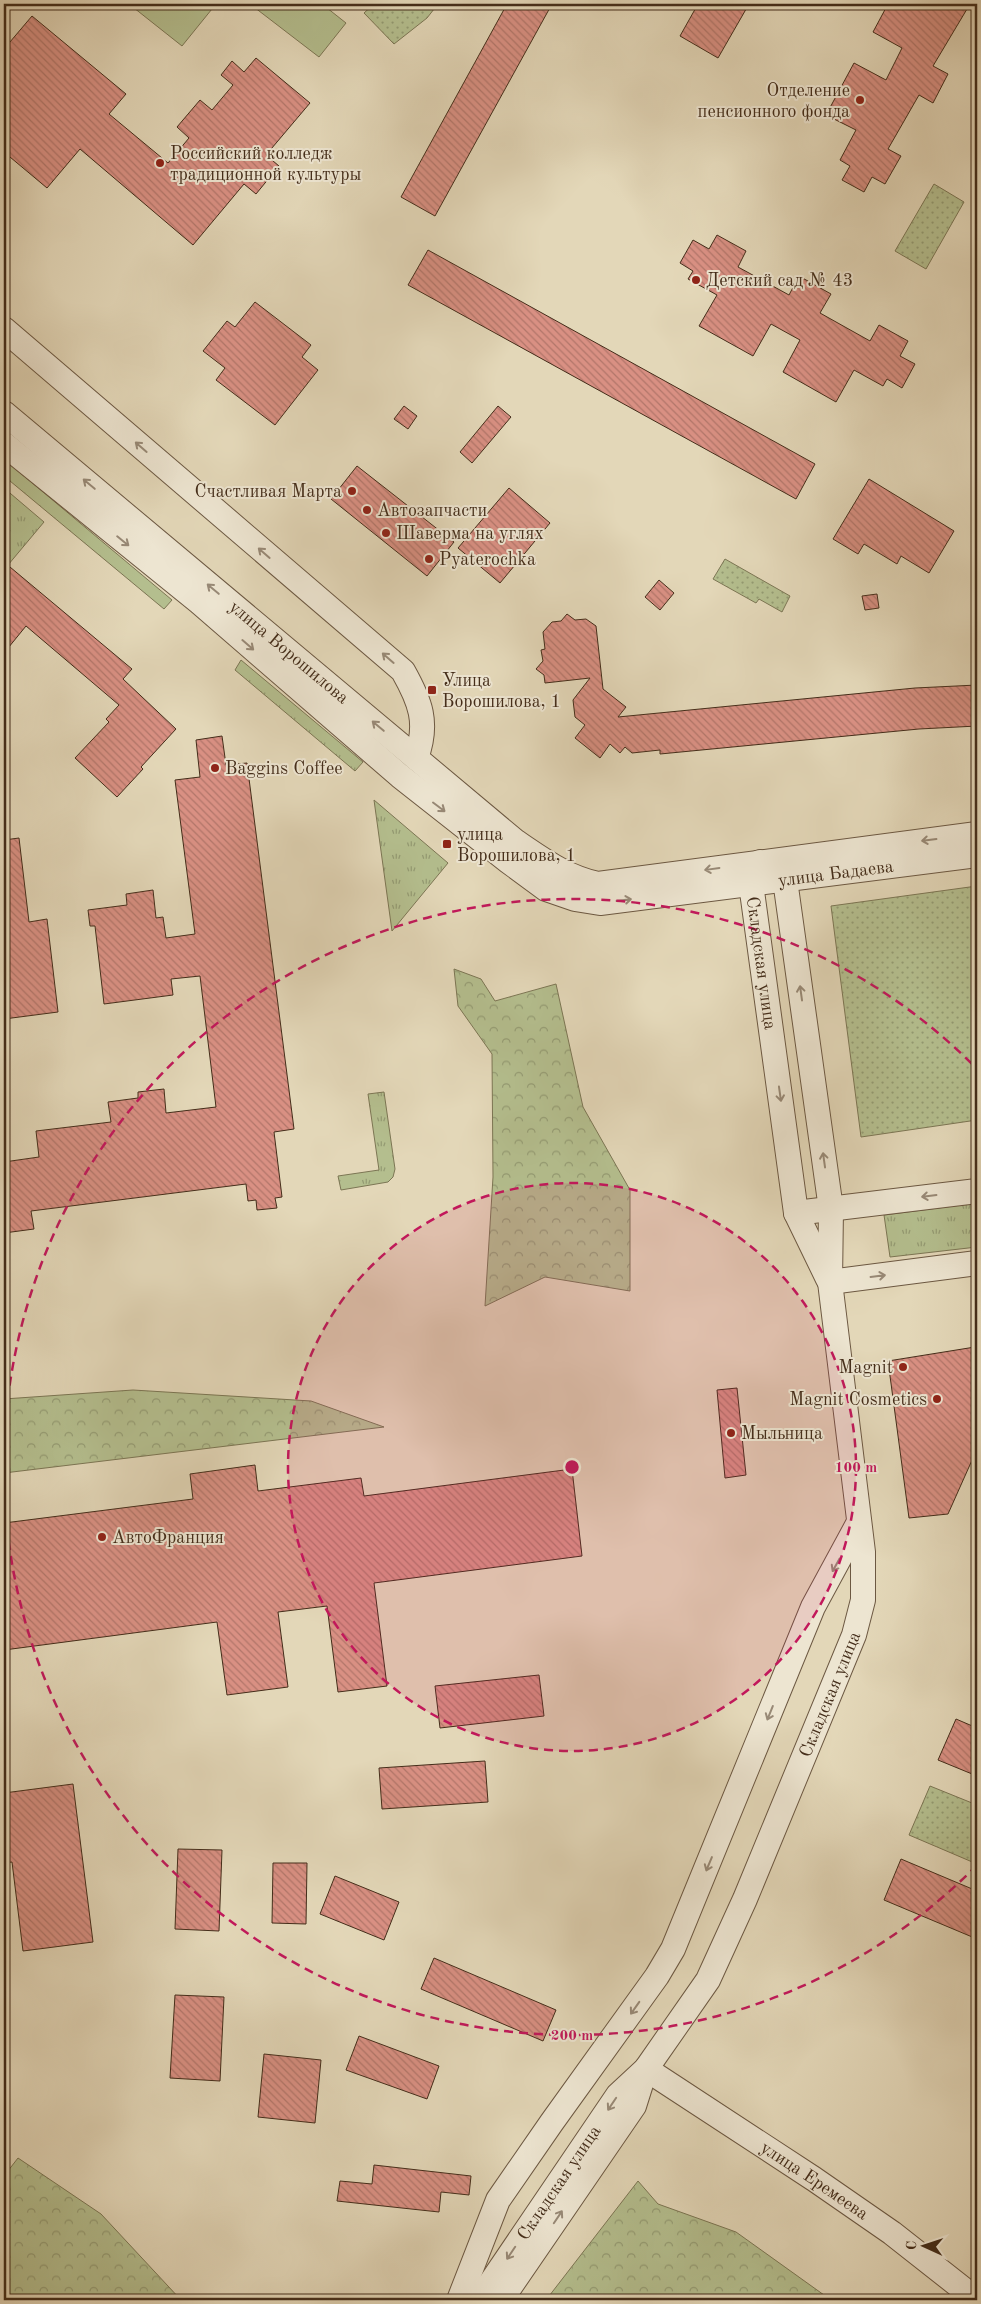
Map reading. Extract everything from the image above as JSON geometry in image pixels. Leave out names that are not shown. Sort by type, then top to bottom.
[{"type":"street","points":[[4,329],[403,671],[417,696],[423,721],[422,742],[416,758]]},
{"type":"street","name":"улица Ворошилова","points":[[4,413],[416,758],[515,840],[556,869],[579,890]]},
{"type":"street","name":"улица Ворошилова","points":[[4,444],[199,602],[421,793],[546,889],[579,890]]},
{"type":"street","name":"улица Бадаева","points":[[579,890],[598,884],[977,834]]},
{"type":"street","name":"улица Бадаева","points":[[579,890],[600,903],[977,856]]},
{"type":"street","name":"Складская улица","points":[[480,2300],[618,2095],[646,2069],[708,1980],[745,1899],[854,1636],[863,1600],[863,1562],[859,1522],[830,1282],[830,1208],[785,880],[760,862],[751,884],[796,1213],[830,1282]]},
{"type":"street","points":[[796,1213],[977,1190]]},
{"type":"street","points":[[830,1282],[977,1263]]},
{"type":"street","points":[[459,2300],[498,2200],[652,1983],[673,1948],[814,1607],[859,1522]]},
{"type":"street","name":"Складская улица","points":[[501,2300],[634,2106],[646,2069]]},
{"type":"street","name":"улица Еремеева","points":[[646,2069],[900,2238],[977,2300]]},
{"type":"green space","points":[[129,4],[216,4],[182,46]]},
{"type":"green space","points":[[250,4],[322,4],[346,23],[319,57]]},
{"type":"green space","points":[[374,4],[438,4],[427,18],[394,44],[364,13]]},
{"type":"green space","points":[[934,184],[964,202],[926,269],[895,251]]},
{"type":"green space","points":[[6,461],[172,600],[164,609],[4,476]]},
{"type":"green space","points":[[4,488],[44,522],[8,565],[4,562]]},
{"type":"green space","points":[[725,559],[790,596],[782,612],[759,599],[756,603],[713,579]]},
{"type":"green space","points":[[241,660],[363,762],[355,771],[235,670]]},
{"type":"green space","points":[[374,800],[448,863],[392,931]]},
{"type":"green space","points":[[977,886],[977,1120],[861,1137],[831,906]]},
{"type":"green space","points":[[454,969],[481,979],[495,1001],[556,984],[583,1107],[630,1190],[630,1291],[545,1277],[485,1306],[493,1177],[492,1054],[458,1006]]},
{"type":"green space","points":[[384,1092],[395,1169],[393,1177],[388,1182],[341,1190],[338,1176],[379,1170],[368,1094]]},
{"type":"green space","points":[[977,1203],[977,1247],[890,1257],[884,1215]]},
{"type":"green space","points":[[133,1390],[311,1401],[384,1427],[4,1473],[4,1399]]},
{"type":"green space","points":[[930,1786],[977,1805],[977,1864],[909,1835]]},
{"type":"green space","points":[[18,2158],[101,2214],[181,2300],[4,2300],[4,2176]]},
{"type":"green space","points":[[638,2181],[658,2204],[736,2232],[831,2300],[546,2300]]},
{"type":"building","points":[[507,4],[552,4],[435,216],[401,197]]},
{"type":"building","points":[[698,4],[749,4],[718,58],[680,36]]},
{"type":"building","name":"Отделение пенсионного фонда","points":[[888,4],[970,4],[933,66],[948,74],[933,103],[919,95],[888,149],[901,156],[885,184],[872,177],[864,192],[842,180],[850,166],[840,160],[856,130],[826,115],[854,63],[886,80],[902,48],[873,32]]},
{"type":"building","points":[[32,16],[126,94],[109,114],[168,163],[189,138],[177,127],[200,100],[212,110],[233,85],[221,75],[232,61],[244,72],[256,58],[310,103],[266,155],[279,166],[256,194],[244,184],[193,245],[80,149],[47,188],[4,152],[4,49]]},
{"type":"building","points":[[717,235],[746,251],[738,267],[789,295],[799,276],[831,294],[820,313],[870,341],[879,325],[908,341],[900,356],[915,364],[902,388],[887,379],[883,386],[854,370],[836,402],[783,372],[800,340],[771,324],[753,356],[699,326],[717,295],[688,279],[693,271],[680,263],[693,240],[709,249]]},
{"type":"building","points":[[428,250],[815,464],[796,499],[408,285]]},
{"type":"building","points":[[255,302],[311,345],[302,357],[318,370],[275,425],[216,380],[225,368],[203,351],[227,321],[235,327]]},
{"type":"building","points":[[404,406],[417,416],[408,429],[394,419]]},
{"type":"building","points":[[498,406],[511,417],[472,463],[460,452]]},
{"type":"building","points":[[357,466],[454,542],[427,576],[331,499]]},
{"type":"building","points":[[869,479],[954,531],[929,573],[901,556],[897,564],[864,544],[858,554],[833,539]]},
{"type":"building","points":[[509,488],[550,523],[500,583],[458,548]]},
{"type":"building","points":[[4,562],[132,669],[123,679],[176,729],[141,767],[143,769],[117,797],[75,758],[109,722],[106,719],[119,705],[26,626],[4,653]]},
{"type":"building","points":[[659,580],[674,593],[660,610],[645,597]]},
{"type":"building","points":[[877,594],[879,608],[865,610],[862,596]]},
{"type":"building","points":[[567,614],[575,620],[586,619],[596,626],[603,689],[626,707],[618,717],[915,688],[977,685],[977,726],[919,729],[660,754],[660,750],[632,753],[625,747],[620,753],[610,744],[600,758],[575,738],[585,725],[575,717],[573,700],[590,678],[545,683],[544,675],[536,669],[543,661],[541,650],[545,649],[543,632],[552,622],[561,621]]},
{"type":"building","points":[[222,736],[226,765],[247,763],[294,1129],[274,1132],[282,1197],[275,1198],[277,1208],[257,1210],[256,1200],[248,1201],[246,1184],[31,1211],[34,1229],[4,1233],[4,1162],[39,1157],[36,1131],[111,1122],[108,1102],[138,1098],[138,1092],[164,1089],[166,1113],[216,1107],[200,976],[171,979],[173,995],[104,1004],[95,926],[90,926],[88,910],[127,905],[126,894],[153,890],[156,918],[163,917],[166,938],[195,934],[175,780],[200,777],[196,740]]},
{"type":"building","points":[[19,838],[29,922],[47,919],[58,1012],[4,1019],[4,840]]},
{"type":"building","points":[[975,1347],[977,1363],[977,1449],[948,1514],[909,1518],[888,1361]]},
{"type":"building","name":"Мыльница","points":[[737,1388],[746,1475],[725,1478],[717,1390]]},
{"type":"building","points":[[255,1465],[258,1491],[361,1478],[364,1496],[572,1469],[582,1556],[374,1583],[387,1686],[338,1692],[327,1606],[278,1612],[288,1687],[227,1695],[217,1622],[4,1650],[4,1523],[193,1499],[190,1474]]},
{"type":"building","points":[[539,1675],[544,1716],[440,1728],[435,1686]]},
{"type":"building","points":[[956,1719],[977,1728],[977,1776],[938,1760]]},
{"type":"building","points":[[485,1761],[488,1802],[382,1809],[379,1768]]},
{"type":"building","points":[[73,1784],[93,1942],[23,1951],[12,1862],[4,1863],[4,1793]]},
{"type":"building","points":[[178,1849],[222,1850],[219,1931],[175,1929]]},
{"type":"building","points":[[901,1859],[977,1891],[977,1939],[884,1900]]},
{"type":"building","points":[[273,1863],[307,1863],[306,1924],[272,1923]]},
{"type":"building","points":[[335,1876],[399,1902],[384,1940],[320,1914]]},
{"type":"building","points":[[434,1958],[556,2010],[543,2041],[421,1989]]},
{"type":"building","points":[[175,1995],[224,1997],[220,2081],[170,2078]]},
{"type":"building","points":[[359,2036],[439,2066],[427,2099],[346,2070]]},
{"type":"building","points":[[264,2054],[321,2060],[315,2123],[258,2117]]},
{"type":"building","points":[[374,2165],[471,2176],[469,2195],[441,2192],[439,2212],[337,2201],[340,2181],[372,2184]]},
{"type":"place","name":"Отделение пенсионного фонда","points":[[860,100]]},
{"type":"place","name":"Российский колледж традиционной культуры","points":[[160,163]]},
{"type":"place","name":"Детский сад № 43","points":[[696,280]]},
{"type":"place","name":"Счастливая Марта","points":[[352,491]]},
{"type":"place","name":"Автозапчасти","points":[[367,510]]},
{"type":"place","name":"Шаверма на углях","points":[[386,533]]},
{"type":"place","name":"Pyaterochka","points":[[429,559]]},
{"type":"place","name":"Улица Ворошилова, 1","points":[[432,690]]},
{"type":"place","name":"Baggins Coffee","points":[[215,768]]},
{"type":"place","name":"улица Ворошилова, 1","points":[[447,844]]},
{"type":"place","name":"Magnit","points":[[903,1367]]},
{"type":"place","name":"Magnit Cosmetics","points":[[937,1399]]},
{"type":"place","name":"Мыльница","points":[[731,1433]]},
{"type":"place","name":"АвтоФранция","points":[[102,1537]]}]
